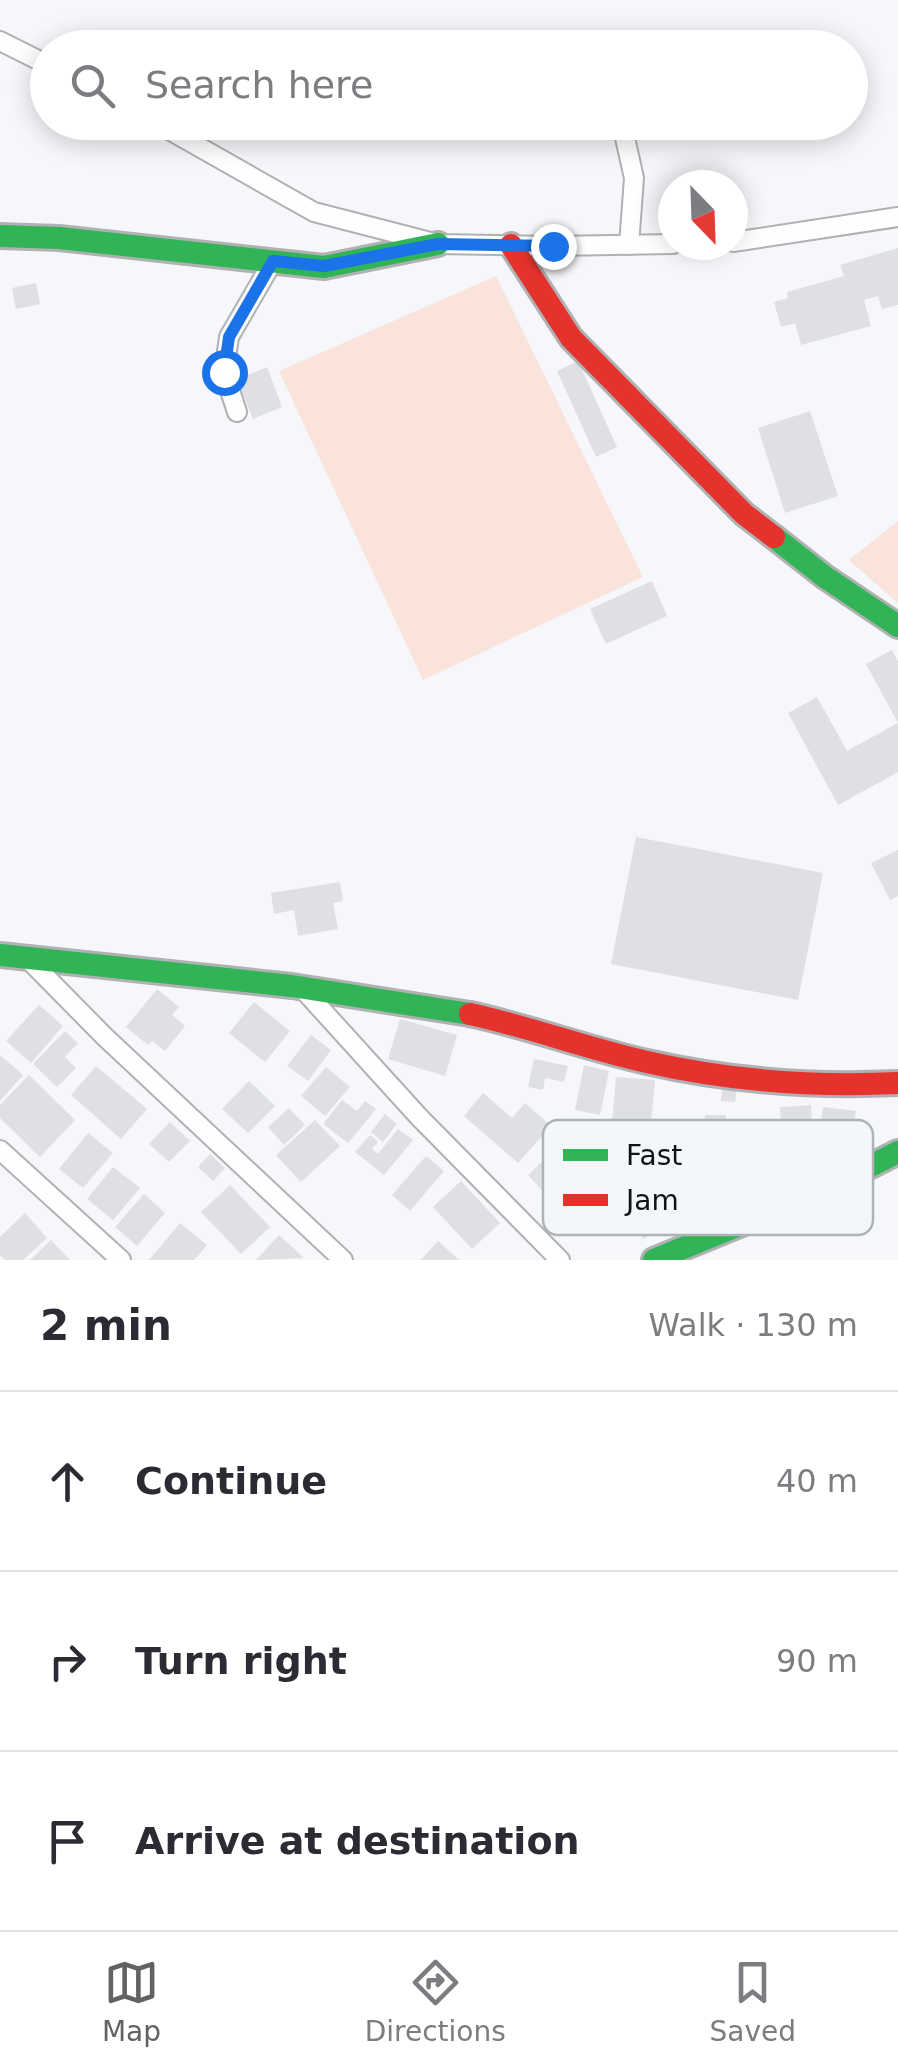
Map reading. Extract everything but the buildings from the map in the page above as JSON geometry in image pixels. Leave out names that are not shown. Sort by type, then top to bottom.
[{"type":"street","points":[[0,42],[30,56]]},
{"type":"street","points":[[187,140],[314,212],[438,244]]},
{"type":"street","points":[[625,140],[634,178],[629,245]]},
{"type":"street","points":[[748,240],[898,217]]},
{"type":"street","points":[[0,236],[59,238],[324,266],[438,244],[658,244]]},
{"type":"street","points":[[511,245],[571,338],[744,514],[898,626]]},
{"type":"street","points":[[237,412],[224,372],[229,337],[273,261]]},
{"type":"street","points":[[0,956],[301,987],[468,1013],[616,1056],[762,1082],[898,1084]]},
{"type":"street","points":[[28,958],[118,1051],[343,1260]]},
{"type":"street","points":[[301,987],[419,1117],[560,1260]]},
{"type":"street","points":[[0,1150],[121,1260]]},
{"type":"street","points":[[873,1165],[898,1152]]},
{"type":"street","points":[[654,1260],[716,1235]]},
{"type":"shaded area","points":[[496,276],[643,577],[423,680],[279,371]]},
{"type":"shaded area","points":[[898,521],[898,603],[849,560]]},
{"type":"traffic: fast","points":[[0,236],[59,238],[324,267],[438,244]]},
{"type":"traffic: fast","points":[[774,537],[898,626]]},
{"type":"traffic: fast","points":[[0,955],[292,986],[470,1014]]},
{"type":"traffic: fast","points":[[873,1165],[898,1152]]},
{"type":"traffic: fast","points":[[654,1260],[715,1235]]},
{"type":"traffic: jam","points":[[511,245],[571,338],[744,514],[774,537]]},
{"type":"traffic: jam","points":[[470,1014],[625,1057],[709,1074],[803,1083],[898,1083]]},
{"type":"route","points":[[224,372],[229,337],[273,261],[324,266],[438,244],[553,246]]}]
